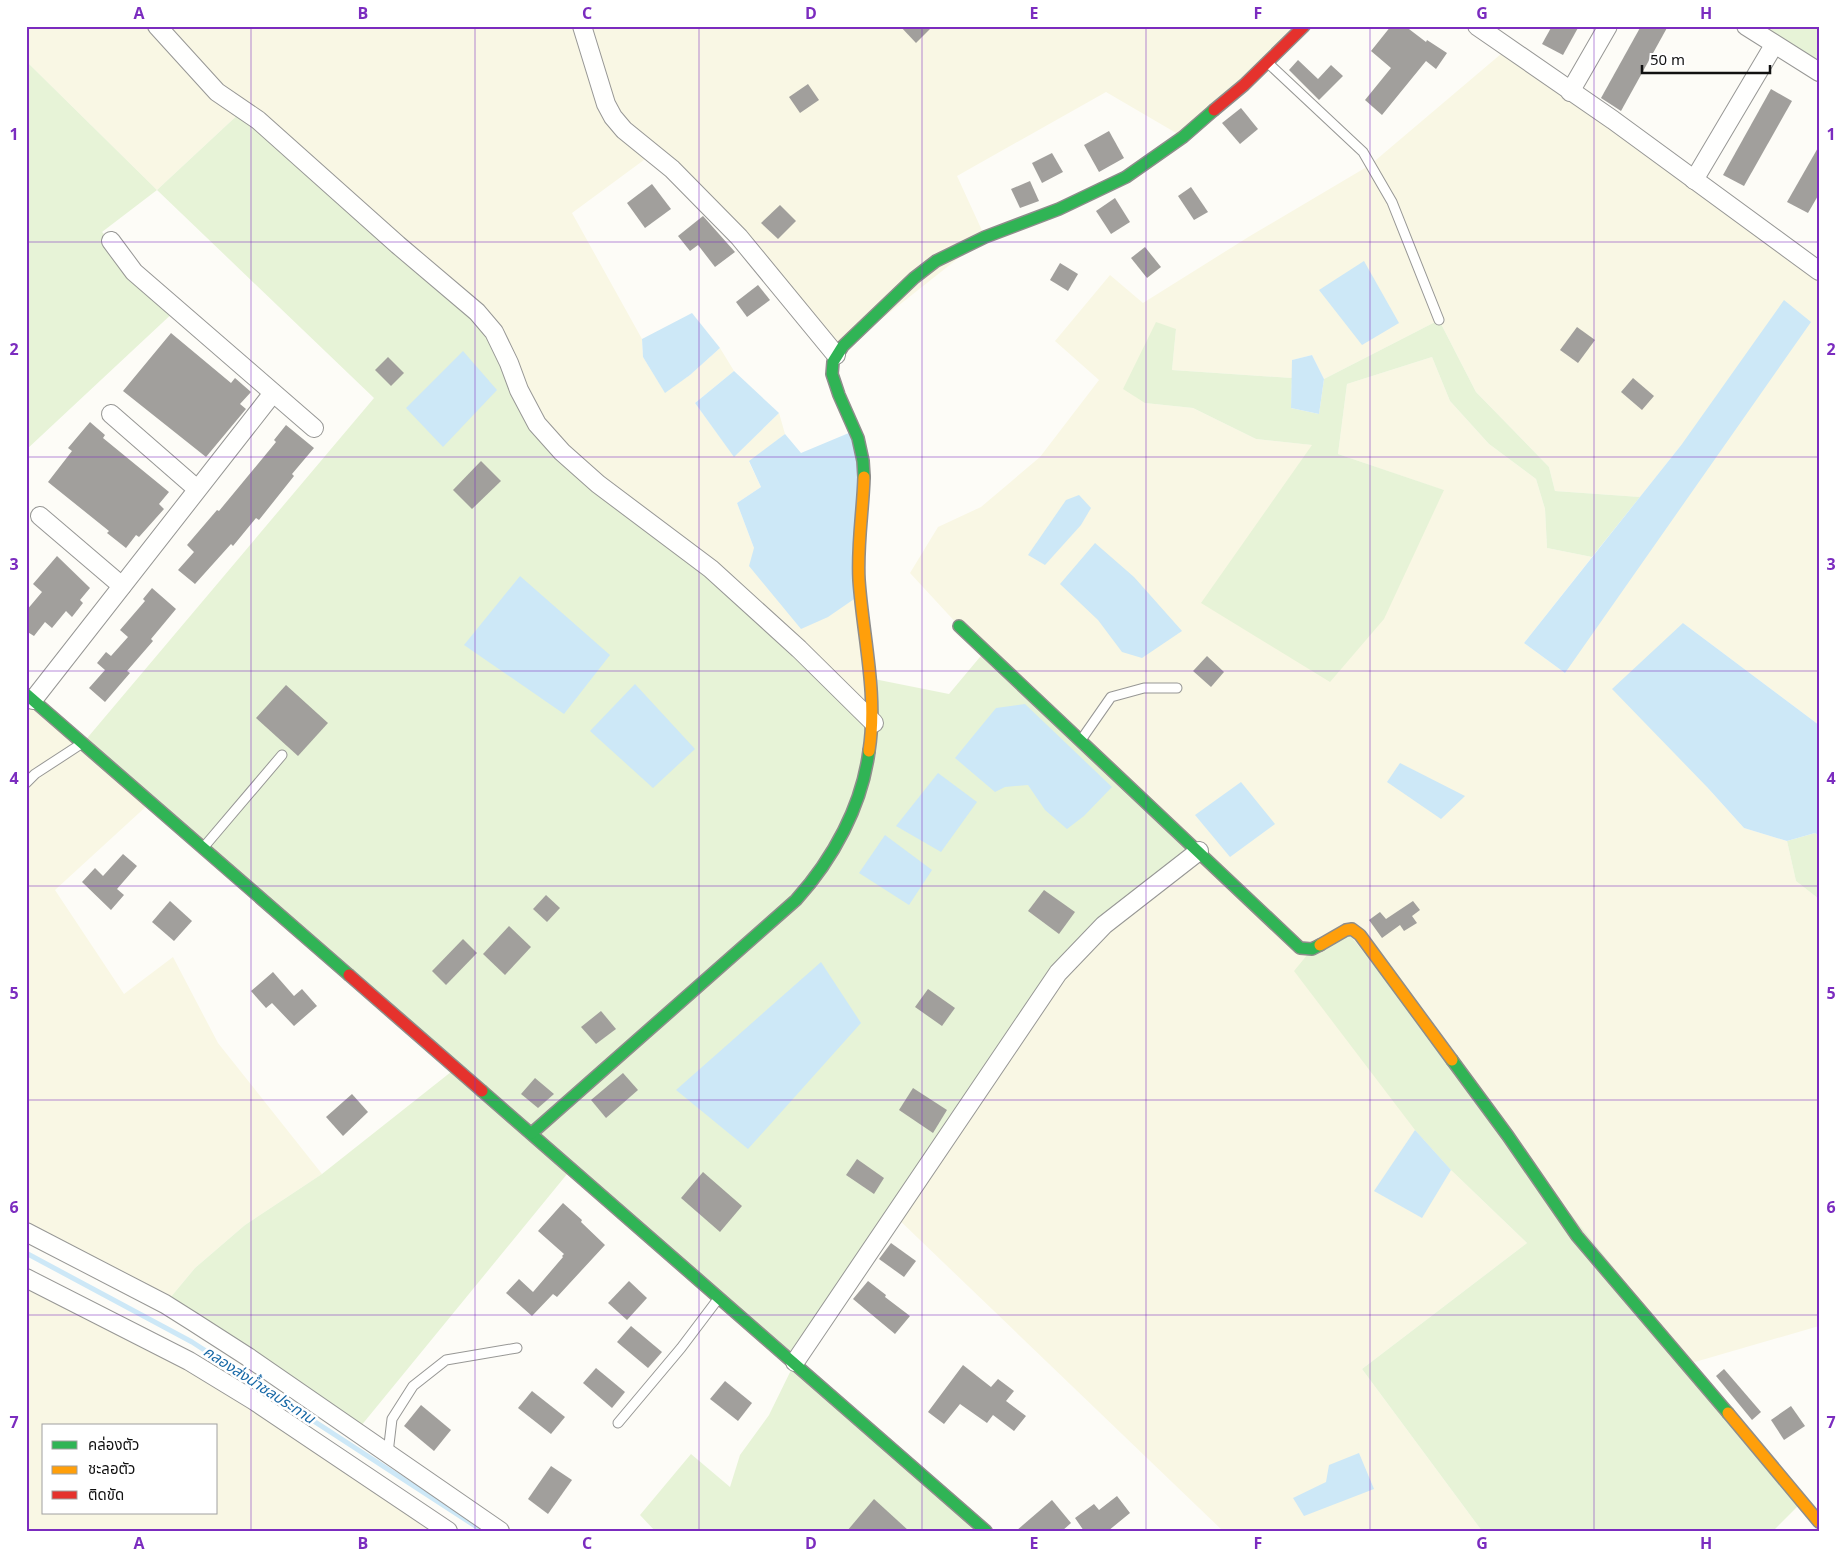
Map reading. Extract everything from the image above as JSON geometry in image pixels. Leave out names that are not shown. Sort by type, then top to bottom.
[{"type":"street","points":[[157,26],[217,92],[258,120],[398,245],[477,312],[494,332],[509,363],[519,390],[537,424],[562,452],[598,484],[711,569],[799,649],[874,723]]},
{"type":"street","points":[[582,26],[606,104],[613,117],[624,130],[672,169],[739,237],[836,355]]},
{"type":"street","points":[[532,1133],[800,897],[835,848],[851,814],[866,768],[874,723],[860,595],[859,566],[864,470],[856,430],[833,376],[832,364],[836,355],[914,278],[936,262],[969,244],[1059,209],[1126,176],[1183,137],[1244,85],[1304,26]]},
{"type":"street","points":[[1477,26],[1613,120],[1819,271]]},
{"type":"street","points":[[1570,92],[1608,26]]},
{"type":"street","points":[[1746,26],[1819,72]]},
{"type":"street","points":[[1694,180],[1774,45]]},
{"type":"street","points":[[111,241],[134,272],[314,428]]},
{"type":"street","points":[[274,393],[122,586],[30,697],[720,1296],[986,1531]]},
{"type":"street","points":[[111,414],[197,489]]},
{"type":"street","points":[[40,516],[122,586]]},
{"type":"street","points":[[959,626],[1300,948],[1312,949],[1346,930],[1352,929],[1360,935],[1508,1136],[1577,1236],[1700,1379],[1819,1522]]},
{"type":"street","points":[[795,1362],[1058,973],[1104,925],[1199,852]]},
{"type":"street","points":[[26,1232],[165,1304],[248,1357],[500,1531]]},
{"type":"street","points":[[26,1278],[189,1361],[261,1405],[448,1531]]},
{"type":"lane","points":[[1268,62],[1362,152],[1392,202],[1439,320]]},
{"type":"lane","points":[[1081,740],[1111,697],[1144,688],[1177,688]]},
{"type":"lane","points":[[26,783],[35,774],[83,743]]},
{"type":"lane","points":[[203,848],[282,756]]},
{"type":"lane","points":[[618,1423],[681,1348],[720,1296]]},
{"type":"lane","points":[[388,1454],[392,1419],[412,1386],[446,1360],[517,1348]]},
{"type":"shaded area","points":[[26,26],[1304,26],[1183,137],[1106,92],[957,176],[985,237],[836,355],[652,154],[572,213],[642,339],[643,357],[665,392],[690,375],[720,348],[734,371],[695,403],[734,456],[779,413],[785,434],[749,462],[761,487],[737,503],[754,548],[860,595],[874,723],[598,484],[244,109],[157,190],[26,61]]},
{"type":"shaded area","points":[[1508,48],[1819,271],[1819,725],[1683,623],[1707,787],[1744,828],[1787,841],[1796,881],[1819,899],[1819,1326],[1688,1364],[1451,1170],[1527,1243],[1362,1369],[1482,1531],[1223,1531],[894,1215],[1058,973],[1199,852],[959,626],[910,573],[938,527],[981,507],[1040,457],[1099,380],[1055,341],[1110,275],[1143,303],[1250,236],[1370,165]],"holes":[[[1439,320],[1476,392],[1549,467],[1555,491],[1640,497],[1682,444],[1565,673],[1524,643],[1592,557],[1547,548],[1545,509],[1536,479],[1489,444],[1450,401],[1432,357],[1347,384],[1338,454],[1443,490],[1202,603],[1313,445],[1256,439],[1193,408],[1145,403],[1176,329],[1172,370],[1292,378],[1292,360],[1312,355],[1324,379]]]},
{"type":"shaded area","points":[[26,694],[151,802],[55,890],[124,994],[173,957],[218,1043],[322,1174],[245,1225],[195,1268],[165,1304],[26,1232]]},
{"type":"shaded area","points":[[26,1278],[189,1361],[449,1531],[26,1531]]},
{"type":"green space","points":[[1746,26],[1819,26],[1819,72]]},
{"type":"green space","points":[[26,61],[157,190],[102,232],[177,309],[26,450]]},
{"type":"green space","points":[[244,109],[477,312],[537,424],[711,569],[873,722],[869,678],[949,694],[985,651],[1199,851],[1081,948],[795,1362],[572,1168],[356,1432],[165,1304],[195,1268],[245,1225],[322,1174],[456,1068],[83,743],[374,398],[157,190]]},
{"type":"green space","points":[[1439,320],[1476,392],[1549,467],[1555,491],[1640,497],[1592,557],[1547,548],[1545,509],[1536,479],[1489,444],[1450,401],[1432,357],[1347,384],[1338,454],[1444,490],[1384,619],[1330,682],[1201,603],[1312,445],[1256,439],[1193,408],[1145,403],[1123,389],[1156,322],[1176,329],[1172,370],[1292,378],[1291,408],[1319,414],[1324,379]]},
{"type":"green space","points":[[1815,833],[1819,836],[1819,899],[1796,881],[1787,841]]},
{"type":"green space","points":[[1346,930],[1508,1136],[1802,1502],[1773,1531],[1482,1531],[1362,1369],[1527,1243],[1451,1170],[1415,1130],[1294,971],[1312,949]]},
{"type":"green space","points":[[795,1362],[986,1531],[655,1531],[640,1515],[691,1454],[730,1487],[740,1455],[769,1415]]},
{"type":"water","points":[[1364,261],[1399,323],[1362,345],[1319,290]]},
{"type":"water","points":[[1784,300],[1811,322],[1565,673],[1524,643],[1682,444]]},
{"type":"water","points":[[692,313],[720,348],[690,375],[665,393],[643,357],[642,339]]},
{"type":"water","points":[[463,351],[497,390],[443,447],[406,408]]},
{"type":"water","points":[[1312,355],[1324,379],[1319,414],[1291,408],[1292,360]]},
{"type":"water","points":[[734,371],[779,413],[734,457],[695,403]]},
{"type":"water","points":[[856,430],[860,595],[828,617],[801,629],[749,566],[754,548],[737,503],[761,487],[749,461],[785,434],[801,453]]},
{"type":"water","points":[[1079,495],[1091,508],[1081,525],[1045,565],[1028,555],[1066,500]]},
{"type":"water","points":[[1095,543],[1134,577],[1182,631],[1142,658],[1122,652],[1098,620],[1060,584]]},
{"type":"water","points":[[520,576],[610,655],[564,714],[464,645]]},
{"type":"water","points":[[1683,623],[1819,725],[1819,836],[1815,833],[1787,841],[1744,828],[1612,689]]},
{"type":"water","points":[[635,684],[695,749],[653,788],[590,731]]},
{"type":"water","points":[[1025,704],[1112,787],[1084,816],[1067,829],[1045,810],[1028,785],[1005,787],[995,792],[955,758],[996,708]]},
{"type":"water","points":[[1400,763],[1465,796],[1441,819],[1387,782]]},
{"type":"water","points":[[938,773],[977,802],[941,852],[896,826]]},
{"type":"water","points":[[1241,782],[1275,824],[1230,857],[1195,815]]},
{"type":"water","points":[[885,835],[932,870],[909,905],[859,873]]},
{"type":"water","points":[[821,962],[861,1023],[748,1149],[676,1090]]},
{"type":"water","points":[[1415,1130],[1451,1170],[1422,1218],[1374,1191]]},
{"type":"water","points":[[1359,1453],[1374,1489],[1304,1516],[1293,1498],[1326,1482],[1329,1465]]},
{"type":"building","points":[[900,26],[933,26],[916,43]]},
{"type":"building","points":[[1391,26],[1405,26],[1426,42],[1427,40],[1447,53],[1436,69],[1426,61],[1382,115],[1365,100],[1391,68],[1371,51]]},
{"type":"building","points":[[1552,26],[1579,26],[1563,55],[1542,44]]},
{"type":"building","points":[[1641,26],[1668,26],[1621,111],[1601,98]]},
{"type":"building","points":[[1298,60],[1318,79],[1331,65],[1343,76],[1319,100],[1289,70]]},
{"type":"building","points":[[808,84],[819,100],[800,113],[789,97]]},
{"type":"building","points":[[1771,89],[1792,101],[1744,186],[1723,175]]},
{"type":"building","points":[[1241,108],[1258,129],[1240,144],[1222,123]]},
{"type":"building","points":[[1109,131],[1124,158],[1099,172],[1084,145]]},
{"type":"building","points":[[1819,146],[1819,194],[1808,213],[1787,202]]},
{"type":"building","points":[[1052,153],[1063,172],[1042,183],[1032,163]]},
{"type":"building","points":[[1030,181],[1039,201],[1020,208],[1011,189]]},
{"type":"building","points":[[652,184],[671,209],[645,228],[627,203]]},
{"type":"building","points":[[1191,187],[1208,212],[1194,220],[1178,196]]},
{"type":"building","points":[[1115,198],[1130,222],[1111,234],[1096,211]]},
{"type":"building","points":[[780,205],[796,221],[778,239],[761,223]]},
{"type":"building","points":[[703,216],[735,252],[715,267],[698,245],[690,251],[678,236]]},
{"type":"building","points":[[1145,247],[1161,267],[1147,278],[1131,258]]},
{"type":"building","points":[[1060,263],[1078,274],[1068,291],[1050,280]]},
{"type":"building","points":[[758,285],[770,300],[747,317],[736,302]]},
{"type":"building","points":[[1577,327],[1595,340],[1578,363],[1560,350]]},
{"type":"building","points":[[171,333],[231,383],[235,378],[251,392],[240,404],[246,409],[206,457],[123,391]]},
{"type":"building","points":[[388,357],[404,373],[391,386],[375,370]]},
{"type":"building","points":[[1633,378],[1654,396],[1642,410],[1621,392]]},
{"type":"building","points":[[90,422],[105,435],[103,438],[169,492],[159,504],[164,509],[139,537],[136,535],[126,548],[107,533],[109,531],[48,482],[72,451],[68,448]]},
{"type":"building","points":[[286,425],[314,448],[292,474],[294,476],[259,520],[256,518],[233,546],[231,544],[195,584],[178,570],[194,552],[187,545],[217,510],[219,511],[276,442],[274,440]]},
{"type":"building","points":[[481,461],[501,481],[472,509],[453,490]]},
{"type":"building","points":[[57,556],[90,588],[80,600],[83,603],[72,617],[66,611],[52,628],[45,622],[34,636],[26,631],[26,611],[42,592],[33,584]]},
{"type":"building","points":[[152,588],[176,609],[151,639],[153,641],[127,671],[130,673],[105,702],[89,688],[105,670],[97,663],[106,652],[111,656],[128,637],[120,630],[145,601],[143,599]]},
{"type":"building","points":[[1207,656],[1224,672],[1211,687],[1193,671]]},
{"type":"building","points":[[286,685],[328,723],[298,756],[256,718]]},
{"type":"building","points":[[123,854],[137,866],[117,889],[124,895],[111,910],[82,882],[95,868],[103,876]]},
{"type":"building","points":[[1044,890],[1075,912],[1059,934],[1028,911]]},
{"type":"building","points":[[546,895],[560,908],[547,922],[533,909]]},
{"type":"building","points":[[170,901],[192,921],[174,941],[152,922]]},
{"type":"building","points":[[1413,901],[1420,910],[1412,916],[1417,923],[1404,931],[1400,925],[1382,938],[1369,920],[1380,912],[1386,919]]},
{"type":"building","points":[[509,926],[531,947],[505,975],[483,954]]},
{"type":"building","points":[[463,939],[477,953],[446,985],[432,971]]},
{"type":"building","points":[[273,972],[294,996],[302,989],[317,1006],[294,1026],[272,1003],[266,1008],[251,991]]},
{"type":"building","points":[[928,989],[955,1008],[942,1026],[915,1007]]},
{"type":"building","points":[[601,1011],[616,1029],[596,1044],[581,1027]]},
{"type":"building","points":[[623,1073],[638,1090],[606,1118],[591,1100]]},
{"type":"building","points":[[535,1078],[554,1094],[538,1108],[521,1094]]},
{"type":"building","points":[[913,1088],[947,1110],[933,1133],[899,1110]]},
{"type":"building","points":[[352,1094],[368,1112],[343,1136],[326,1117]]},
{"type":"building","points":[[857,1159],[884,1178],[874,1194],[846,1175]]},
{"type":"building","points":[[703,1172],[742,1206],[720,1232],[681,1198]]},
{"type":"building","points":[[563,1203],[605,1245],[557,1297],[553,1294],[532,1316],[506,1293],[519,1279],[533,1292],[563,1257],[564,1254],[538,1231]]},
{"type":"building","points":[[891,1243],[916,1261],[904,1277],[879,1259]]},
{"type":"building","points":[[629,1281],[647,1298],[627,1320],[608,1303]]},
{"type":"building","points":[[868,1281],[910,1316],[895,1334],[853,1299]]},
{"type":"building","points":[[631,1326],[662,1352],[648,1368],[617,1342]]},
{"type":"building","points":[[963,1365],[991,1387],[998,1379],[1014,1391],[1006,1401],[1026,1416],[1014,1431],[993,1415],[987,1423],[960,1404],[944,1424],[928,1412]]},
{"type":"building","points":[[596,1368],[625,1392],[612,1408],[583,1383]]},
{"type":"building","points":[[1724,1369],[1761,1412],[1752,1420],[1716,1376]]},
{"type":"building","points":[[725,1381],[752,1403],[738,1421],[710,1399]]},
{"type":"building","points":[[532,1391],[565,1417],[551,1434],[518,1408]]},
{"type":"building","points":[[421,1405],[451,1430],[434,1451],[404,1426]]},
{"type":"building","points":[[1791,1406],[1805,1426],[1784,1440],[1771,1420]]},
{"type":"building","points":[[551,1466],[572,1480],[548,1514],[528,1499]]},
{"type":"building","points":[[1117,1496],[1130,1513],[1108,1531],[1084,1531],[1075,1518],[1094,1504],[1099,1510]]},
{"type":"building","points":[[874,1499],[909,1531],[847,1531]]},
{"type":"building","points":[[1052,1500],[1071,1523],[1062,1531],[1016,1531]]},
{"type":"waterway","name":"คลองส่งน้ำชลประทาน","points":[[26,1253],[192,1342],[483,1531]]},
{"type":"traffic: fast","points":[[864,477],[858,438],[832,374],[833,362],[843,346],[914,278],[936,261],[985,237],[1059,209],[1126,177],[1183,137],[1214,110]]},
{"type":"traffic: fast","points":[[959,626],[1300,948],[1312,949],[1320,945]]},
{"type":"traffic: fast","points":[[26,694],[349,975]]},
{"type":"traffic: fast","points":[[532,1133],[796,900],[822,867],[844,831],[860,792],[869,751]]},
{"type":"traffic: fast","points":[[1452,1060],[1508,1136],[1577,1236],[1728,1413]]},
{"type":"traffic: fast","points":[[482,1091],[986,1531]]},
{"type":"traffic: slow","points":[[864,477],[859,541],[859,580],[871,687],[872,708],[869,751]]},
{"type":"traffic: slow","points":[[1320,945],[1346,930],[1352,929],[1360,935],[1452,1060]]},
{"type":"traffic: slow","points":[[1728,1413],[1819,1522]]},
{"type":"traffic: jam","points":[[1214,110],[1244,85],[1304,26]]},
{"type":"traffic: jam","points":[[349,975],[482,1091]]}]
